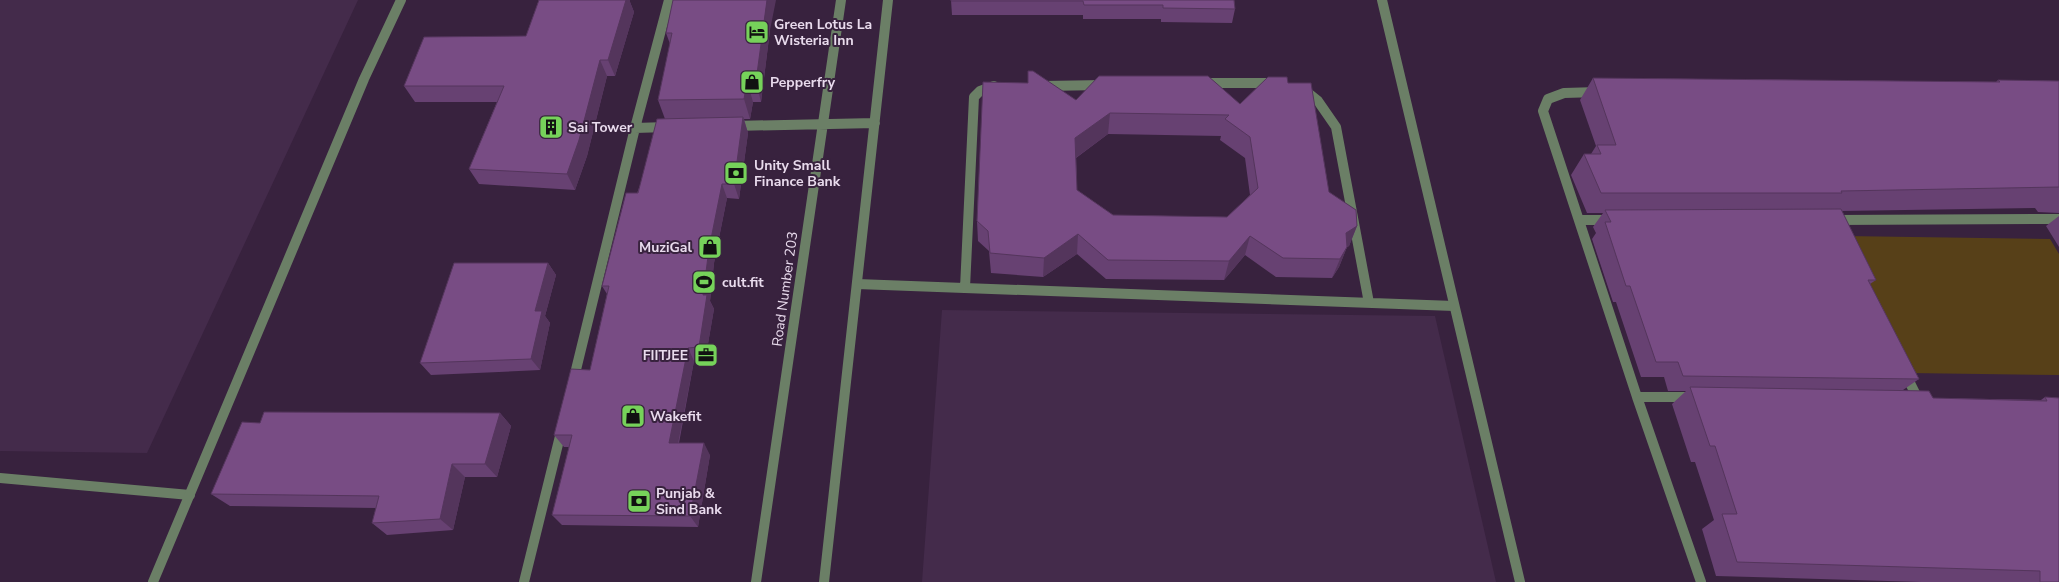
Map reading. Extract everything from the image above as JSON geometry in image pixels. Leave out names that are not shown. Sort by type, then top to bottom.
[{"type":"street","points":[[153,582],[364,79],[401,0]]},
{"type":"street","points":[[571,389],[635,128],[669,0]]},
{"type":"street","name":"Road Number 203","points":[[756,582],[841,0]]},
{"type":"street","points":[[824,582],[888,0]]},
{"type":"street","points":[[1382,0],[1520,582]]},
{"type":"street","points":[[1190,83],[1270,82],[1301,88],[1318,101],[1336,127],[1368,303]]},
{"type":"street","points":[[1031,86],[1110,84]]},
{"type":"street","points":[[965,288],[974,96],[991,86],[1001,86]]},
{"type":"street","points":[[1603,92],[1564,93],[1548,99],[1543,111],[1637,397],[1701,582]]},
{"type":"street","points":[[724,126],[875,123]]},
{"type":"street","points":[[635,128],[675,127]]},
{"type":"street","points":[[1826,223],[2059,219]]},
{"type":"street","points":[[1580,220],[1620,220]]},
{"type":"street","points":[[857,284],[1454,306]]},
{"type":"street","points":[[1898,360],[1919,401]]},
{"type":"street","points":[[1637,397],[1705,398]]},
{"type":"street","points":[[524,582],[564,418]]},
{"type":"street","points":[[0,478],[190,495]]},
{"type":"shaded area","points":[[0,0],[358,0],[147,453],[0,451]]},
{"type":"shaded area","points":[[1844,236],[2050,239],[2059,254],[2059,375],[1909,373]]},
{"type":"shaded area","points":[[942,310],[1435,316],[1496,582],[922,582]]},
{"type":"building","points":[[539,0],[626,0],[608,60],[600,60],[579,140],[567,174],[469,169],[504,86],[404,86],[424,37],[526,36]]},
{"type":"building","points":[[673,0],[767,0],[756,81],[747,81],[744,99],[658,100],[672,33],[666,33]]},
{"type":"building","points":[[951,0],[1234,0],[1235,9],[1163,8],[1163,5],[1084,5],[1083,1]]},
{"type":"building","points":[[1028,71],[1033,71],[1076,100],[1099,76],[1208,76],[1240,104],[1268,77],[1287,77],[1288,83],[1311,83],[1329,192],[1356,210],[1357,226],[1346,233],[1347,247],[1340,259],[1283,258],[1250,236],[1229,261],[1108,260],[1078,234],[1044,258],[990,253],[988,231],[977,221],[983,82],[1028,83]],"holes":[[[1110,113],[1229,115],[1225,119],[1250,137],[1258,188],[1227,217],[1113,215],[1077,190],[1075,138]]]},
{"type":"building","points":[[1593,78],[2059,81],[2059,187],[1841,191],[1842,193],[1601,193],[1584,154],[1601,154],[1597,145],[1616,145]]},
{"type":"building","points":[[743,117],[734,184],[722,184],[709,249],[703,295],[707,295],[699,347],[688,348],[669,443],[704,443],[690,516],[552,515],[572,435],[554,435],[571,369],[590,370],[609,286],[602,286],[626,193],[638,193],[657,119]]},
{"type":"building","points":[[1841,209],[1876,280],[1868,280],[1919,379],[1683,376],[1678,362],[1656,362],[1630,286],[1626,286],[1605,222],[1611,222],[1605,210]]},
{"type":"building","points":[[454,263],[548,263],[535,311],[542,311],[531,359],[420,363]]},
{"type":"building","points":[[1690,387],[1929,391],[1933,398],[2047,401],[2045,397],[2059,398],[2059,582],[2040,582],[2040,571],[1737,562],[1722,514],[1737,514],[1715,446],[1710,446]]},
{"type":"building","points":[[264,412],[500,413],[485,464],[452,464],[440,519],[372,523],[379,496],[211,494],[242,422],[260,423]]},
{"type":"place","name":"Green Lotus La Wisteria Inn","points":[[757,32]]},
{"type":"place","name":"Pepperfry","points":[[752,82]]},
{"type":"place","name":"Sai Tower","points":[[551,127]]},
{"type":"place","name":"Unity Small Finance Bank","points":[[736,173]]},
{"type":"place","name":"MuziGal","points":[[710,247]]},
{"type":"place","name":"cult.fit","points":[[704,282]]},
{"type":"place","name":"FIITJEE","points":[[706,355]]},
{"type":"place","name":"Wakefit","points":[[633,416]]},
{"type":"place","name":"Punjab & Sind Bank","points":[[639,501]]}]
